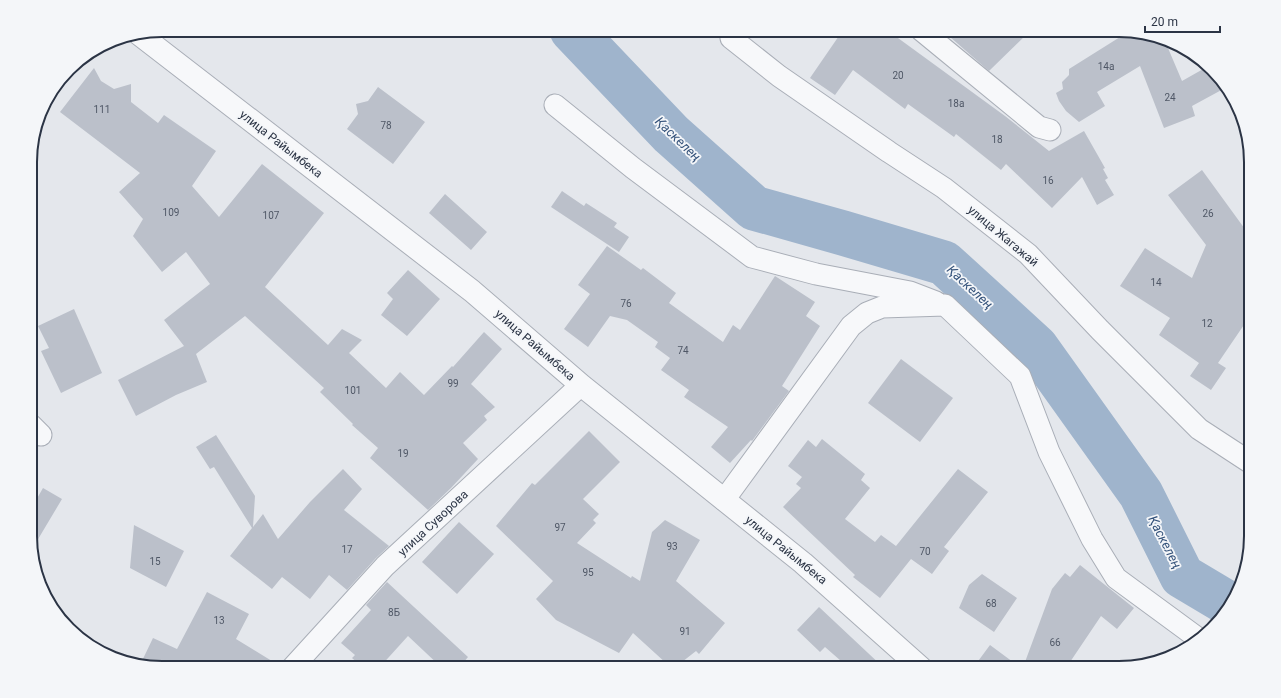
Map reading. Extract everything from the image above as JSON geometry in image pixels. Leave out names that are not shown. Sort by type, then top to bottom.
[{"type":"street","name":"улица Жагажай","points":[[734,37],[778,76],[944,188],[1028,254],[1100,330],[1199,429],[1244,458]]},
{"type":"street","points":[[930,37],[1039,127],[1050,130]]},
{"type":"street","name":"улица Райымбека","points":[[144,38],[472,291],[581,385],[803,563],[913,661]]},
{"type":"street","points":[[555,105],[633,168],[752,257],[816,274],[910,292],[945,305],[1020,376],[1049,452],[1092,539],[1116,578],[1194,636]]},
{"type":"street","points":[[724,500],[851,326],[867,313],[882,307],[945,305]]},
{"type":"street","name":"улица Суворова","points":[[298,661],[386,566],[581,385]]},
{"type":"building","points":[[838,37],[897,37],[1005,116],[1049,151],[1084,131],[1105,168],[1103,169],[1108,178],[1105,180],[1114,195],[1097,205],[1082,177],[1052,208],[1006,164],[1001,170],[956,134],[954,137],[908,104],[905,109],[853,70],[835,95],[810,78]]},
{"type":"building","points":[[950,37],[1024,37],[989,71]]},
{"type":"building","points":[[1120,37],[1144,39],[1168,48],[1182,81],[1202,69],[1221,90],[1192,106],[1195,116],[1164,128],[1140,66],[1097,92],[1105,106],[1079,122],[1066,111],[1059,101],[1056,93],[1063,89],[1062,82],[1069,75],[1069,69]]},
{"type":"building","points":[[94,68],[101,81],[114,89],[131,84],[131,102],[158,123],[164,115],[216,151],[192,186],[219,217],[262,164],[324,213],[265,287],[328,345],[342,329],[362,340],[349,353],[386,388],[400,372],[424,395],[452,366],[453,367],[484,332],[502,349],[471,384],[495,407],[484,416],[487,420],[463,443],[478,459],[428,510],[370,458],[378,448],[352,425],[353,424],[320,392],[324,388],[245,316],[196,354],[207,382],[176,395],[136,416],[118,380],[184,346],[164,320],[210,284],[186,252],[162,272],[133,236],[143,219],[119,192],[140,173],[60,112]]},
{"type":"building","points":[[378,87],[425,122],[393,164],[347,129],[358,114],[356,104],[368,101]]},
{"type":"building","points":[[1202,170],[1244,228],[1244,325],[1218,363],[1226,368],[1211,390],[1190,376],[1199,363],[1159,335],[1170,318],[1120,286],[1145,248],[1192,278],[1206,245],[1168,195]]},
{"type":"building","points":[[562,191],[584,206],[586,203],[617,223],[614,227],[629,237],[619,252],[551,207]]},
{"type":"building","points":[[445,194],[487,232],[471,250],[429,213]]},
{"type":"building","points":[[607,246],[641,270],[643,268],[676,293],[669,303],[723,342],[733,325],[740,330],[775,276],[815,302],[806,316],[820,326],[782,386],[789,391],[752,441],[751,440],[730,463],[711,447],[728,427],[684,397],[689,390],[661,370],[670,358],[655,347],[658,342],[627,320],[610,316],[588,347],[564,329],[590,294],[578,285]]},
{"type":"building","points":[[408,270],[440,299],[407,336],[381,315],[393,299],[387,293]]},
{"type":"building","points":[[74,309],[102,373],[61,393],[41,351],[49,348],[38,326]]},
{"type":"building","points":[[901,359],[953,398],[920,442],[868,403]]},
{"type":"building","points":[[589,431],[620,462],[583,499],[599,514],[593,520],[596,523],[577,543],[631,578],[632,576],[640,581],[652,532],[665,520],[700,540],[676,581],[725,623],[699,654],[696,651],[683,661],[664,661],[633,633],[619,653],[556,620],[536,599],[553,581],[496,526],[532,483],[535,485]]},
{"type":"building","points":[[216,435],[255,496],[253,527],[263,514],[278,539],[310,502],[343,469],[362,489],[344,510],[389,546],[347,590],[329,575],[310,599],[282,577],[272,589],[230,556],[252,528],[214,467],[210,469],[196,447]]},
{"type":"building","points":[[822,439],[865,474],[861,480],[870,488],[845,519],[875,542],[881,535],[896,546],[958,469],[988,492],[944,547],[949,551],[932,574],[911,559],[880,598],[853,577],[855,575],[783,507],[801,488],[796,484],[802,477],[788,466],[808,440],[816,447]]},
{"type":"building","points":[[43,488],[62,499],[37,540],[37,536],[37,498]]},
{"type":"building","points":[[459,522],[494,554],[457,594],[422,562]]},
{"type":"building","points":[[134,525],[184,551],[166,587],[130,568]]},
{"type":"building","points":[[1080,565],[1134,608],[1117,629],[1101,616],[1071,661],[1025,661],[1052,589],[1065,573],[1070,577]]},
{"type":"building","points":[[982,574],[1017,598],[994,632],[959,608],[969,585]]},
{"type":"building","points":[[387,582],[468,657],[465,661],[435,661],[408,636],[385,661],[355,661],[352,658],[355,655],[341,643],[371,610],[366,605]]},
{"type":"building","points":[[207,592],[249,614],[236,639],[272,661],[154,661],[143,660],[153,638],[177,649]]},
{"type":"building","points":[[819,607],[877,661],[841,661],[825,647],[820,652],[797,630]]},
{"type":"building","points":[[990,645],[1012,661],[978,661]]},
{"type":"waterway","name":"Қаскелең","points":[[579,37],[671,134],[754,208],[944,263],[1036,347],[1141,494],[1182,576],[1225,602]]}]
